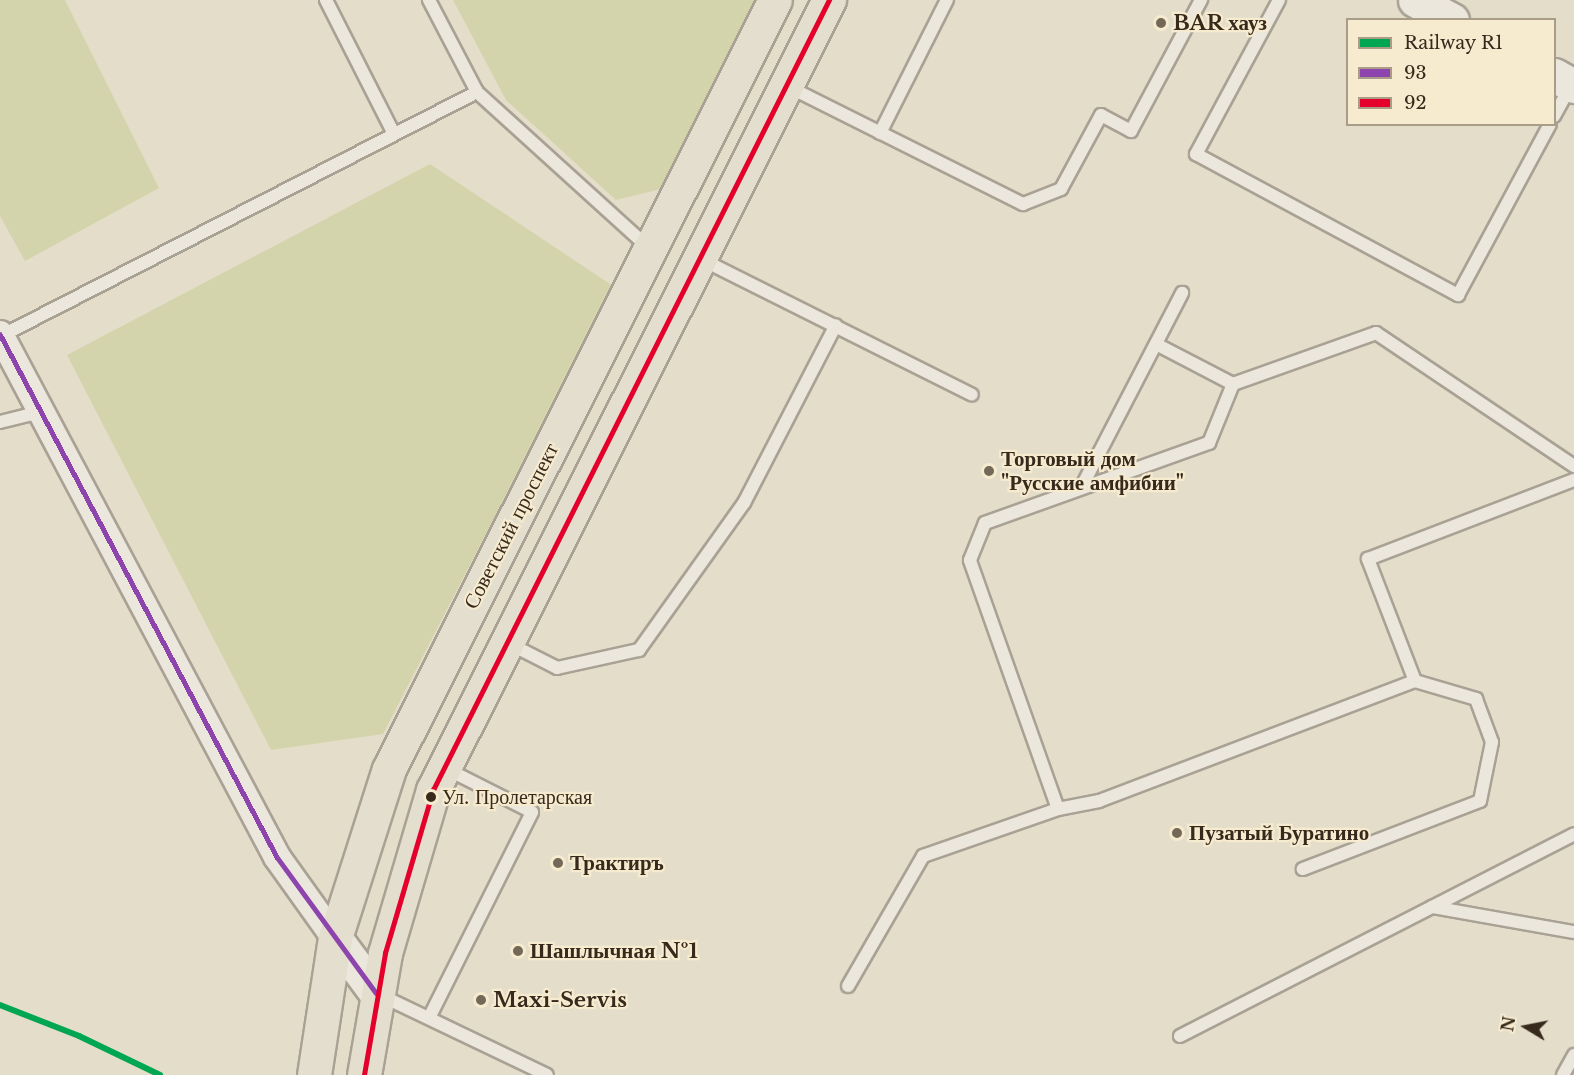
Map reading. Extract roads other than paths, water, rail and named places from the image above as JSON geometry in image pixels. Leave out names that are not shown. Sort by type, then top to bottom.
[{"type":"main road","name":"Советский проспект","points":[[314,1075],[335,938],[389,769],[775,0]]},
{"type":"main road","points":[[364,1075],[376,993],[433,790],[830,0]]},
{"type":"main road","points":[[1415,0],[1448,18]]},
{"type":"main road","points":[[335,938],[376,993]]},
{"type":"street","points":[[0,335],[277,857],[335,938]]},
{"type":"lane","points":[[326,0],[394,134]]},
{"type":"lane","points":[[429,0],[477,92],[650,249]]},
{"type":"lane","points":[[880,133],[947,0]]},
{"type":"lane","points":[[787,86],[1023,204],[1061,189],[1101,115],[1131,130],[1201,0]]},
{"type":"lane","points":[[1279,0],[1196,154],[1458,295],[1549,126]]},
{"type":"lane","points":[[1556,111],[1567,82]]},
{"type":"lane","points":[[0,335],[477,92]]},
{"type":"lane","points":[[699,258],[972,395]]},
{"type":"lane","points":[[1081,489],[1182,293]]},
{"type":"lane","points":[[507,643],[557,668],[639,650],[744,503],[836,325]]},
{"type":"lane","points":[[1155,344],[1233,384],[1376,333],[1574,466]]},
{"type":"lane","points":[[1058,809],[970,560],[985,523],[1209,443],[1233,384]]},
{"type":"lane","points":[[0,422],[40,412]]},
{"type":"lane","points":[[1415,681],[1368,558],[1574,480]]},
{"type":"lane","points":[[848,986],[923,856],[1058,809],[1099,801],[1415,681],[1476,699],[1492,742],[1480,801],[1303,869]]},
{"type":"lane","points":[[429,1018],[532,812],[444,767]]},
{"type":"lane","points":[[1180,1036],[1574,834]]},
{"type":"lane","points":[[1432,907],[1574,932]]},
{"type":"lane","points":[[376,993],[547,1075]]},
{"type":"lane","points":[[1563,1075],[1574,1055]]},
{"type":"rail line","name":"R1","points":[[0,1005],[79,1036],[160,1075]]},
{"type":"place","name":"BAR хауз","points":[[1161,23]]},
{"type":"place","name":"Торговый дом \"Русские амфибии\"","points":[[989,471]]},
{"type":"place","name":"Ул. Пролетарская","points":[[431,797]]},
{"type":"place","name":"Пузатый Буратино","points":[[1177,833]]},
{"type":"place","name":"Трактиръ","points":[[558,863]]},
{"type":"place","name":"Шашлычная №1","points":[[518,951]]},
{"type":"place","name":"Maxi-Servis","points":[[481,1000]]}]
